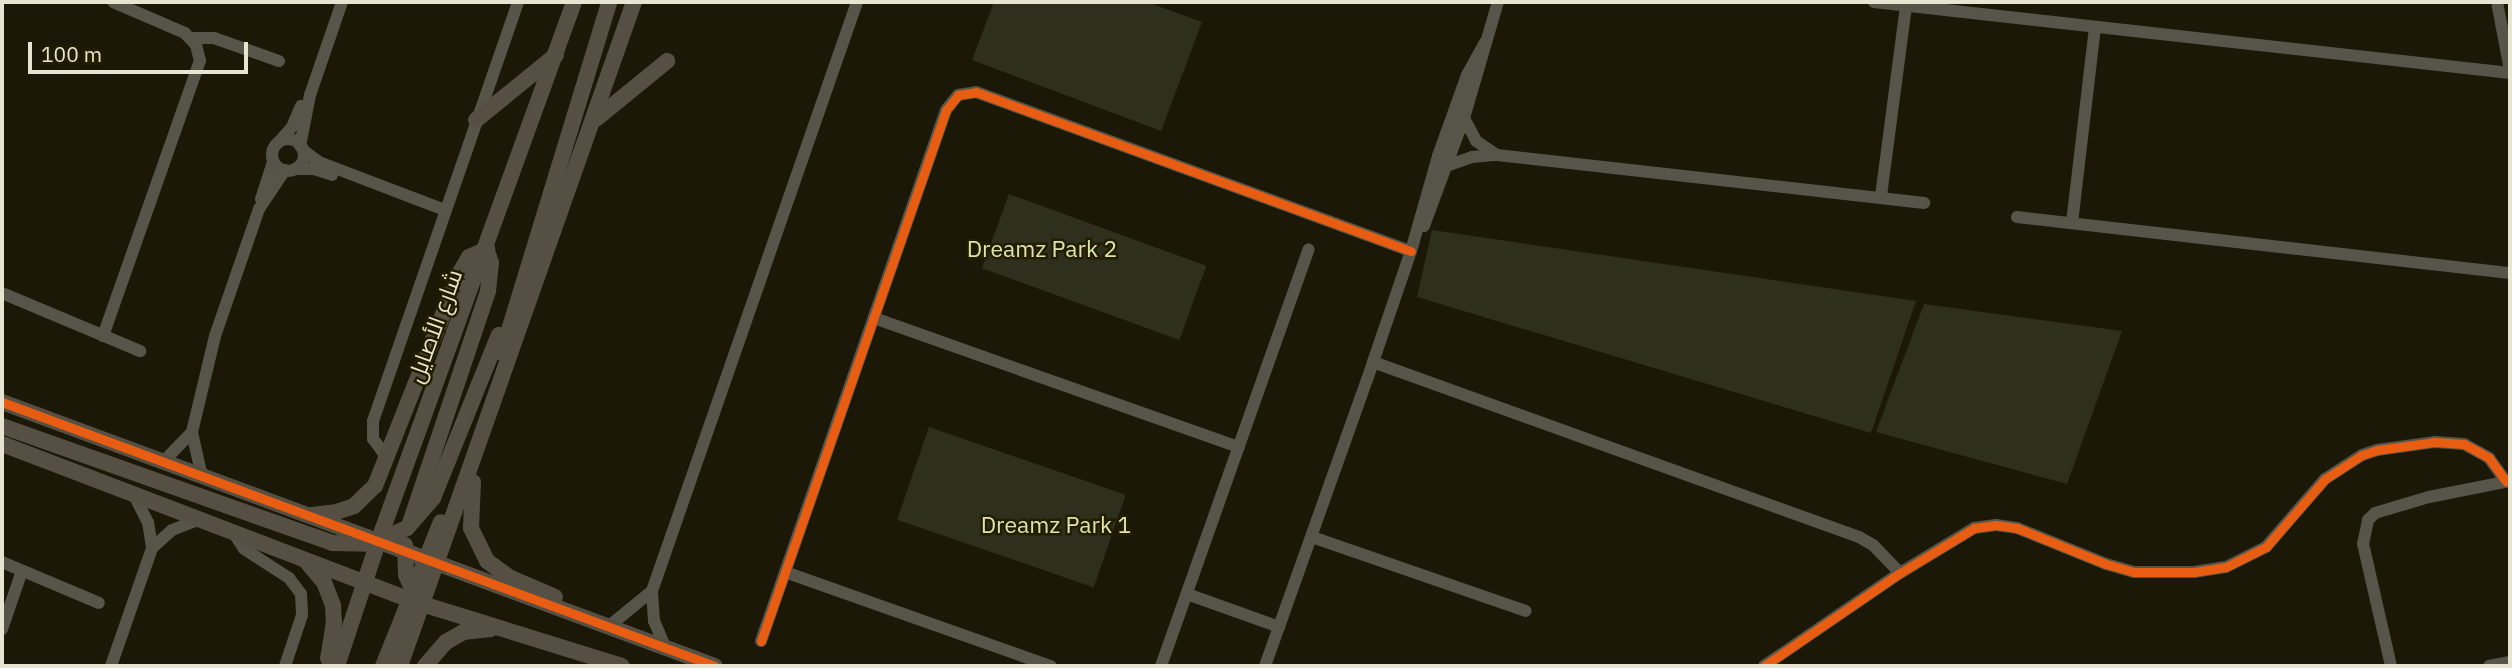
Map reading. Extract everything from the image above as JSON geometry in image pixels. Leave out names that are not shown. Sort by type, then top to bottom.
[{"type":"main road","name":"شارع الأصايل","points":[[335,666],[558,53],[574,2]]},
{"type":"main road","points":[[383,666],[482,411],[609,2]]},
{"type":"main road","points":[[400,666],[634,2]]},
{"type":"main road","points":[[476,120],[558,53]]},
{"type":"main road","points":[[594,120],[650,72],[667,61]]},
{"type":"main road","points":[[305,515],[336,512],[363,499],[375,486],[463,265],[469,257],[487,249],[491,263],[488,290],[409,525],[405,552],[409,585],[422,604]]},
{"type":"main road","points":[[2,426],[90,460],[332,542],[358,545],[384,540],[417,519],[433,498],[480,379],[516,303]]},
{"type":"main road","points":[[2,402],[715,666]]},
{"type":"main road","points":[[2,444],[135,497],[422,604],[597,662],[622,666]]},
{"type":"main road","points":[[475,459],[471,528],[487,561],[509,577],[584,611],[608,628]]},
{"type":"main road","points":[[303,558],[315,569],[330,593],[334,622],[328,658],[335,666]]},
{"type":"main road","points":[[425,666],[446,642],[463,632],[500,629]]},
{"type":"street","points":[[103,336],[200,69],[199,52],[191,38],[178,29],[113,2]]},
{"type":"street","points":[[259,209],[290,170],[301,163],[310,94],[342,2]]},
{"type":"street","points":[[387,457],[373,439],[373,421],[518,2]]},
{"type":"street","points":[[666,649],[654,621],[652,591],[857,2]]},
{"type":"street","points":[[1410,251],[1449,165],[1498,2]]},
{"type":"street","points":[[1874,2],[2510,72],[2497,2]]},
{"type":"street","points":[[1881,196],[1906,5]]},
{"type":"street","points":[[2072,223],[2095,27]]},
{"type":"street","points":[[191,38],[214,38],[279,61]]},
{"type":"street","points":[[1265,666],[1373,362],[1438,156],[1471,66],[1485,43]]},
{"type":"street","points":[[761,641],[951,101],[967,92],[976,92],[1410,251]]},
{"type":"street","points":[[201,477],[192,432],[215,336],[259,209],[273,161],[273,150],[310,94]]},
{"type":"street","points":[[1464,118],[1476,141],[1497,155]]},
{"type":"street","points":[[279,142],[288,139],[319,162],[445,210]]},
{"type":"street","points":[[1449,165],[1472,157],[1497,155],[1881,196],[1924,203]]},
{"type":"street","points":[[273,161],[290,170],[314,169],[357,185],[377,184]]},
{"type":"street","points":[[2017,217],[2510,273]]},
{"type":"street","points":[[1161,666],[1309,249]]},
{"type":"street","points":[[2,293],[140,351]]},
{"type":"street","points":[[874,318],[1238,447]]},
{"type":"street","points":[[1373,362],[1859,537],[1873,545],[1900,573]]},
{"type":"street","points":[[162,463],[192,432]]},
{"type":"street","points":[[1765,666],[1900,573],[1964,533],[1996,525],[2017,528],[2106,564],[2134,572],[2194,572],[2226,567],[2266,547],[2310,496],[2339,469],[2362,454],[2393,446],[2449,441],[2464,444],[2489,458],[2508,481],[2429,497],[2375,513],[2368,520],[2363,544],[2390,666]]},
{"type":"street","points":[[111,666],[152,548],[148,522],[135,497]]},
{"type":"street","points":[[152,548],[172,530],[198,520]]},
{"type":"street","points":[[233,532],[244,549],[289,578],[301,594],[302,615],[285,666]]},
{"type":"street","points":[[1312,537],[1525,611]]},
{"type":"street","points":[[2,562],[99,603]]},
{"type":"street","points":[[2,629],[22,570]]},
{"type":"street","points":[[785,572],[1051,666]]},
{"type":"street","points":[[608,628],[652,591]]},
{"type":"street","points":[[1186,594],[1279,627]]},
{"type":"street","points":[[2489,666],[2510,662]]},
{"type":"green space","points":[[994,2],[1147,2],[1202,22],[1161,131],[972,60]]},
{"type":"green space","name":"Dreamz Park 2","points":[[1009,194],[1206,266],[1179,340],[982,268]]},
{"type":"green space","points":[[1432,230],[1916,301],[1871,433],[1417,297]]},
{"type":"green space","points":[[1924,304],[2122,331],[2067,484],[1876,432]]},
{"type":"green space","name":"Dreamz Park 1","points":[[929,427],[1126,495],[1094,587],[897,520]]},
{"type":"cycle path","points":[[761,641],[946,110],[958,95],[976,92],[1411,251]]},
{"type":"cycle path","points":[[2,402],[715,666]]},
{"type":"cycle path","points":[[1764,666],[1900,573],[1974,528],[1996,525],[2017,528],[2106,564],[2134,572],[2194,572],[2226,567],[2266,547],[2325,479],[2362,455],[2377,450],[2435,442],[2464,444],[2489,458],[2506,481]]}]
